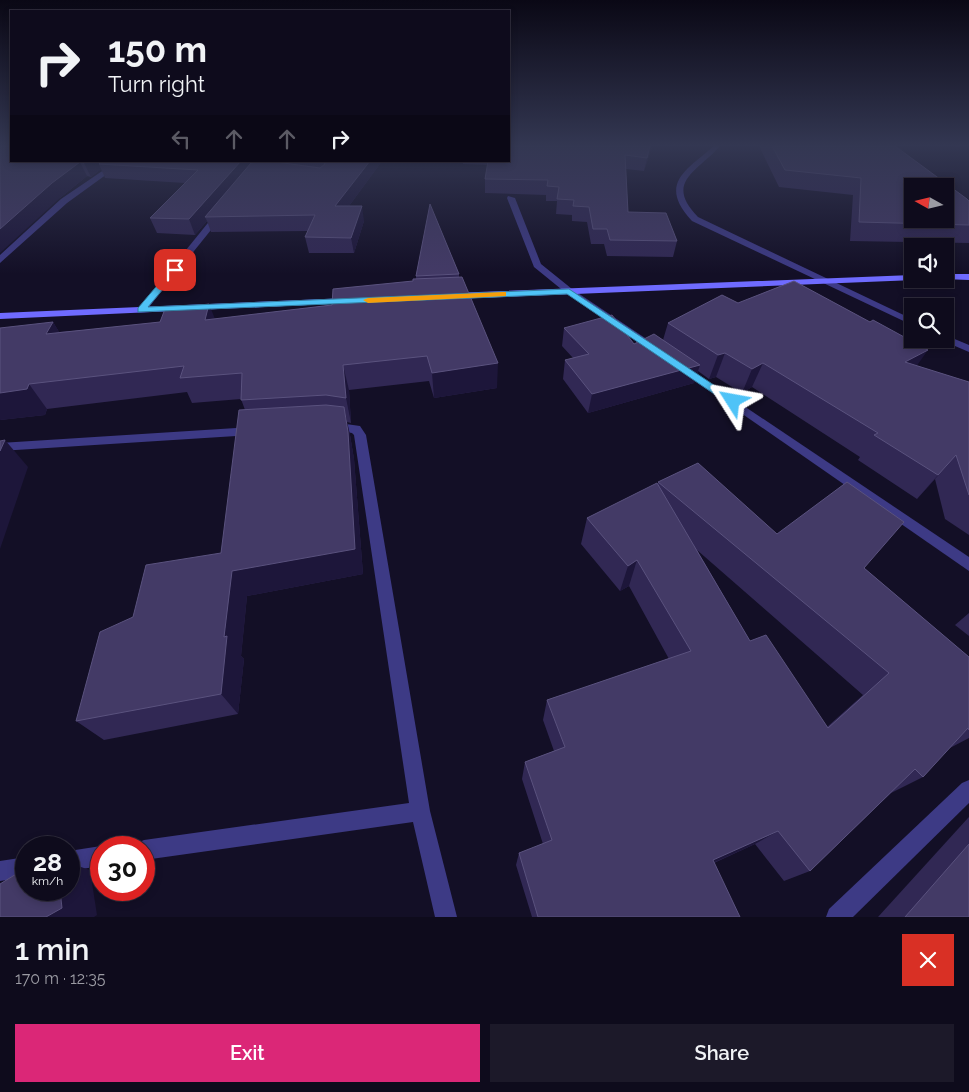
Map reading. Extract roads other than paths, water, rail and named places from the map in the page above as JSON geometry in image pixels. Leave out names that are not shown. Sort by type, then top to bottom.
[{"type":"main road","points":[[954,277],[969,277]]},
{"type":"main road","points":[[440,297],[904,278]]},
{"type":"main road","points":[[0,316],[360,300]]},
{"type":"street","points":[[0,260],[64,201],[82,189]]},
{"type":"street","points":[[678,189],[678,198],[684,209],[695,219],[904,318]]},
{"type":"street","points":[[511,198],[537,265],[569,291],[969,565]]},
{"type":"street","points":[[142,310],[224,209]]},
{"type":"street","points":[[954,342],[969,350]]},
{"type":"street","points":[[314,427],[346,426],[356,429],[360,435],[420,811],[446,917]]},
{"type":"street","points":[[0,447],[264,430]]},
{"type":"street","points":[[836,917],[969,790]]},
{"type":"street","points":[[155,848],[420,811]]},
{"type":"street","points":[[0,871],[15,869]]}]
